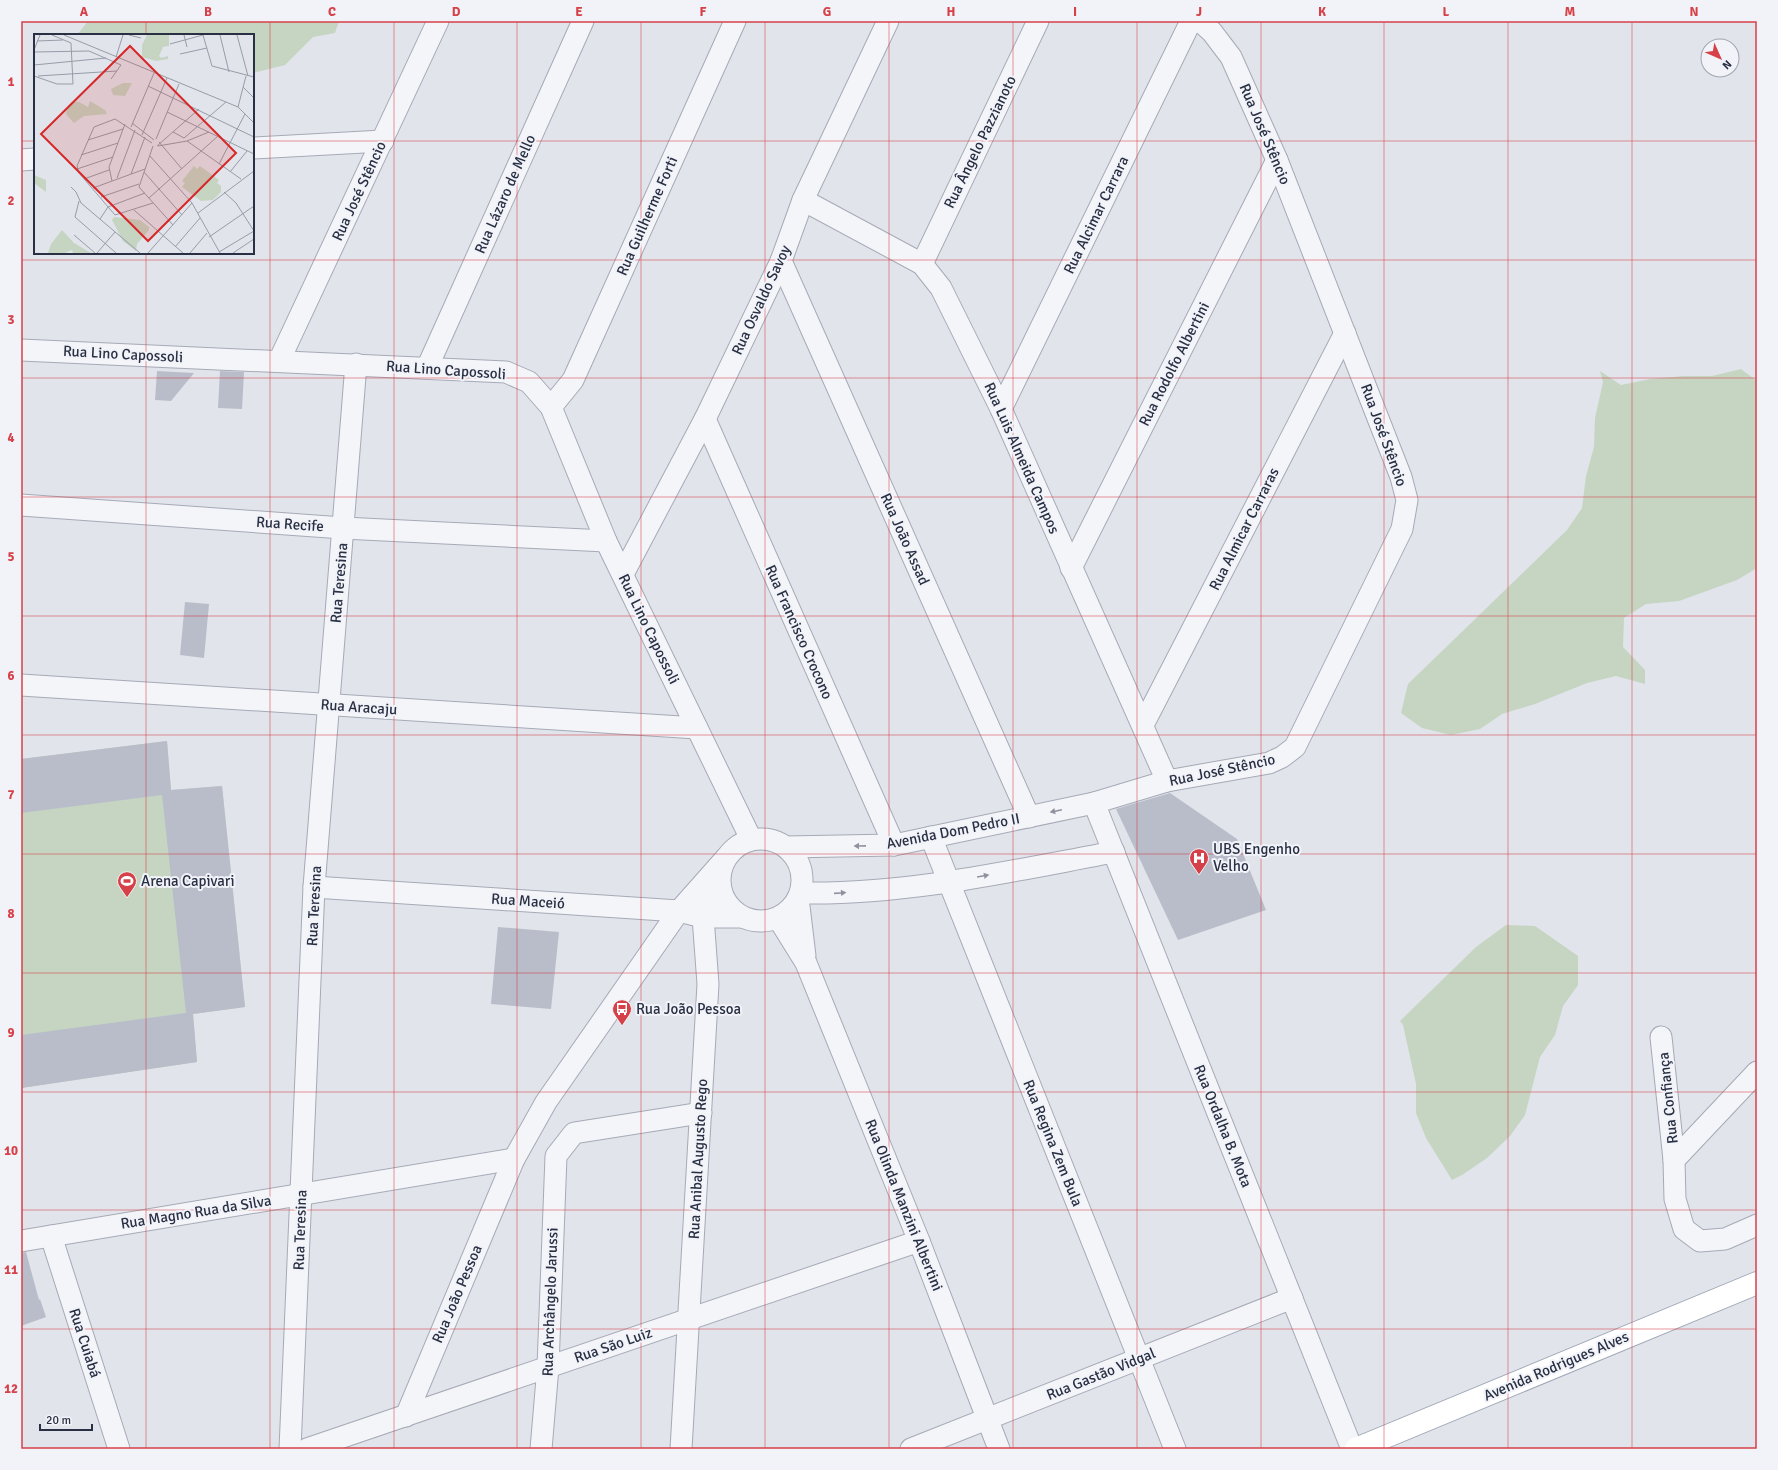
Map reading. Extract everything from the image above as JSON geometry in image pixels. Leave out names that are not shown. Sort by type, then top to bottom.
[{"type":"main road","name":"Avenida Rodrigues Alves","points":[[1356,1449],[1757,1283]]},
{"type":"street","name":"Rua José Stêncio","points":[[279,361],[438,21]]},
{"type":"street","name":"Rua Lázaro de Mello","points":[[427,368],[583,21]]},
{"type":"street","name":"Rua Guilherme Forti","points":[[551,406],[573,380],[735,21]]},
{"type":"street","name":"Rua Osvaldo Savoy","points":[[623,574],[705,420],[781,261],[804,200],[888,21]]},
{"type":"street","name":"Rua Ângelo Pazzianoto","points":[[922,264],[1038,21]]},
{"type":"street","name":"Rua Alcimar Carrara","points":[[1001,409],[1192,21]]},
{"type":"street","name":"Rua José Stêncio","points":[[1094,803],[1167,781],[1269,763],[1282,758],[1295,747],[1402,529],[1407,500],[1401,477],[1277,160],[1231,58],[1212,32],[1200,21]]},
{"type":"street","points":[[254,148],[383,141]]},
{"type":"street","points":[[21,160],[34,159]]},
{"type":"street","name":"Rua Rodolfo Albertini","points":[[1071,568],[1277,160]]},
{"type":"street","name":"Rua Luis Almeida Campos","points":[[804,200],[922,264],[941,288],[1001,409],[1167,781]]},
{"type":"street","name":"Rua João Assad","points":[[781,261],[1029,817]]},
{"type":"street","name":"Rua Almicar Carraras","points":[[1143,725],[1345,333]]},
{"type":"street","name":"Rua Lino Capossoli","points":[[21,350],[506,372],[529,382],[551,406],[606,541],[751,840]]},
{"type":"street","name":"Rua Teresina","points":[[290,1449],[314,887],[356,364]]},
{"type":"street","name":"Rua Francisco Crocono","points":[[705,420],[894,845]]},
{"type":"street","name":"Rua Recife","points":[[21,505],[343,528],[606,541]]},
{"type":"street","name":"Rua Aracaju","points":[[21,685],[697,728]]},
{"type":"street","name":"Avenida Dom Pedro II","points":[[786,847],[894,845],[1094,803]]},
{"type":"street","name":"Rua Ordalha B. Mota","points":[[1094,803],[1352,1449]]},
{"type":"street","name":"Rua Regina Zem Bula","points":[[931,837],[1175,1449]]},
{"type":"street","points":[[769,839],[786,847],[797,859],[802,875],[799,895],[792,907],[778,918],[759,922],[741,917],[727,905],[720,888],[723,865],[736,846],[751,840],[769,839]]},
{"type":"street","points":[[799,895],[837,893],[949,882],[1114,852]]},
{"type":"street","name":"Rua João Pessoa","points":[[406,1416],[514,1159],[546,1102],[679,911],[723,865]]},
{"type":"street","name":"Rua Anibal Augusto Rego","points":[[681,1449],[708,984],[703,917],[723,865]]},
{"type":"street","name":"Rua Maceió","points":[[314,887],[679,911],[703,917],[741,917]]},
{"type":"street","name":"Rua Olinda Manzini Albertini","points":[[799,895],[806,963]]},
{"type":"street","name":"Rua Olinda Manzini Albertini","points":[[778,918],[806,963],[919,1241],[986,1419],[999,1449]]},
{"type":"street","name":"Rua Confiança","points":[[1661,1036],[1674,1160],[1675,1199],[1684,1229],[1700,1241],[1725,1239],[1757,1225]]},
{"type":"street","name":"Rua Confiança","points":[[1674,1160],[1757,1072]]},
{"type":"street","name":"Rua Archângelo Jarussi","points":[[541,1449],[548,1367],[556,1156],[574,1133],[701,1113]]},
{"type":"street","name":"Rua Magno Rua da Silva","points":[[21,1241],[514,1159]]},
{"type":"street","name":"Rua Cuiabá","points":[[52,1236],[119,1449]]},
{"type":"street","name":"Rua São Luiz","points":[[307,1449],[919,1241]]},
{"type":"street","name":"Rua Gastão Vidgal","points":[[911,1449],[1292,1298]]},
{"type":"green space","points":[[88,21],[339,21],[335,33],[313,37],[285,65],[254,73],[254,34],[78,34]]},
{"type":"green space","points":[[1741,369],[1757,381],[1757,568],[1737,580],[1679,601],[1646,604],[1624,618],[1623,647],[1645,670],[1645,684],[1616,676],[1587,683],[1535,704],[1502,714],[1480,729],[1451,735],[1422,728],[1401,713],[1408,684],[1567,530],[1582,508],[1586,476],[1594,447],[1595,418],[1603,382],[1600,371],[1621,385],[1650,379],[1683,376],[1712,376]]},
{"type":"green space","name":"Arena Capivari","points":[[167,741],[171,790],[222,786],[245,1007],[193,1014],[197,1062],[21,1088],[21,759]]},
{"type":"green space","points":[[1506,925],[1535,926],[1578,956],[1578,985],[1563,1006],[1555,1035],[1540,1057],[1525,1115],[1510,1136],[1487,1158],[1452,1180],[1426,1138],[1416,1113],[1416,1084],[1403,1025],[1400,1021],[1476,947]]},
{"type":"building","points":[[157,371],[194,373],[171,401],[155,400]]},
{"type":"building","points":[[220,371],[244,372],[242,409],[218,408]]},
{"type":"building","points":[[185,602],[209,604],[204,658],[180,655]]},
{"type":"building","points":[[167,741],[171,790],[222,786],[245,1007],[193,1014],[197,1062],[21,1088],[21,1035],[186,1013],[162,795],[21,813],[21,759]]},
{"type":"building","name":"UBS Engenho Velho","points":[[1170,793],[1237,839],[1266,910],[1178,940],[1116,809]]},
{"type":"building","points":[[498,927],[559,932],[551,1009],[491,1004]]},
{"type":"building","points":[[26,1252],[39,1300],[40,1299],[46,1317],[21,1326],[21,1253]]},
{"type":"place","name":"UBS Engenho Velho","points":[[1199,875]]},
{"type":"place","name":"Arena Capivari","points":[[127,898]]},
{"type":"place","name":"Rua João Pessoa","points":[[622,1026]]}]
